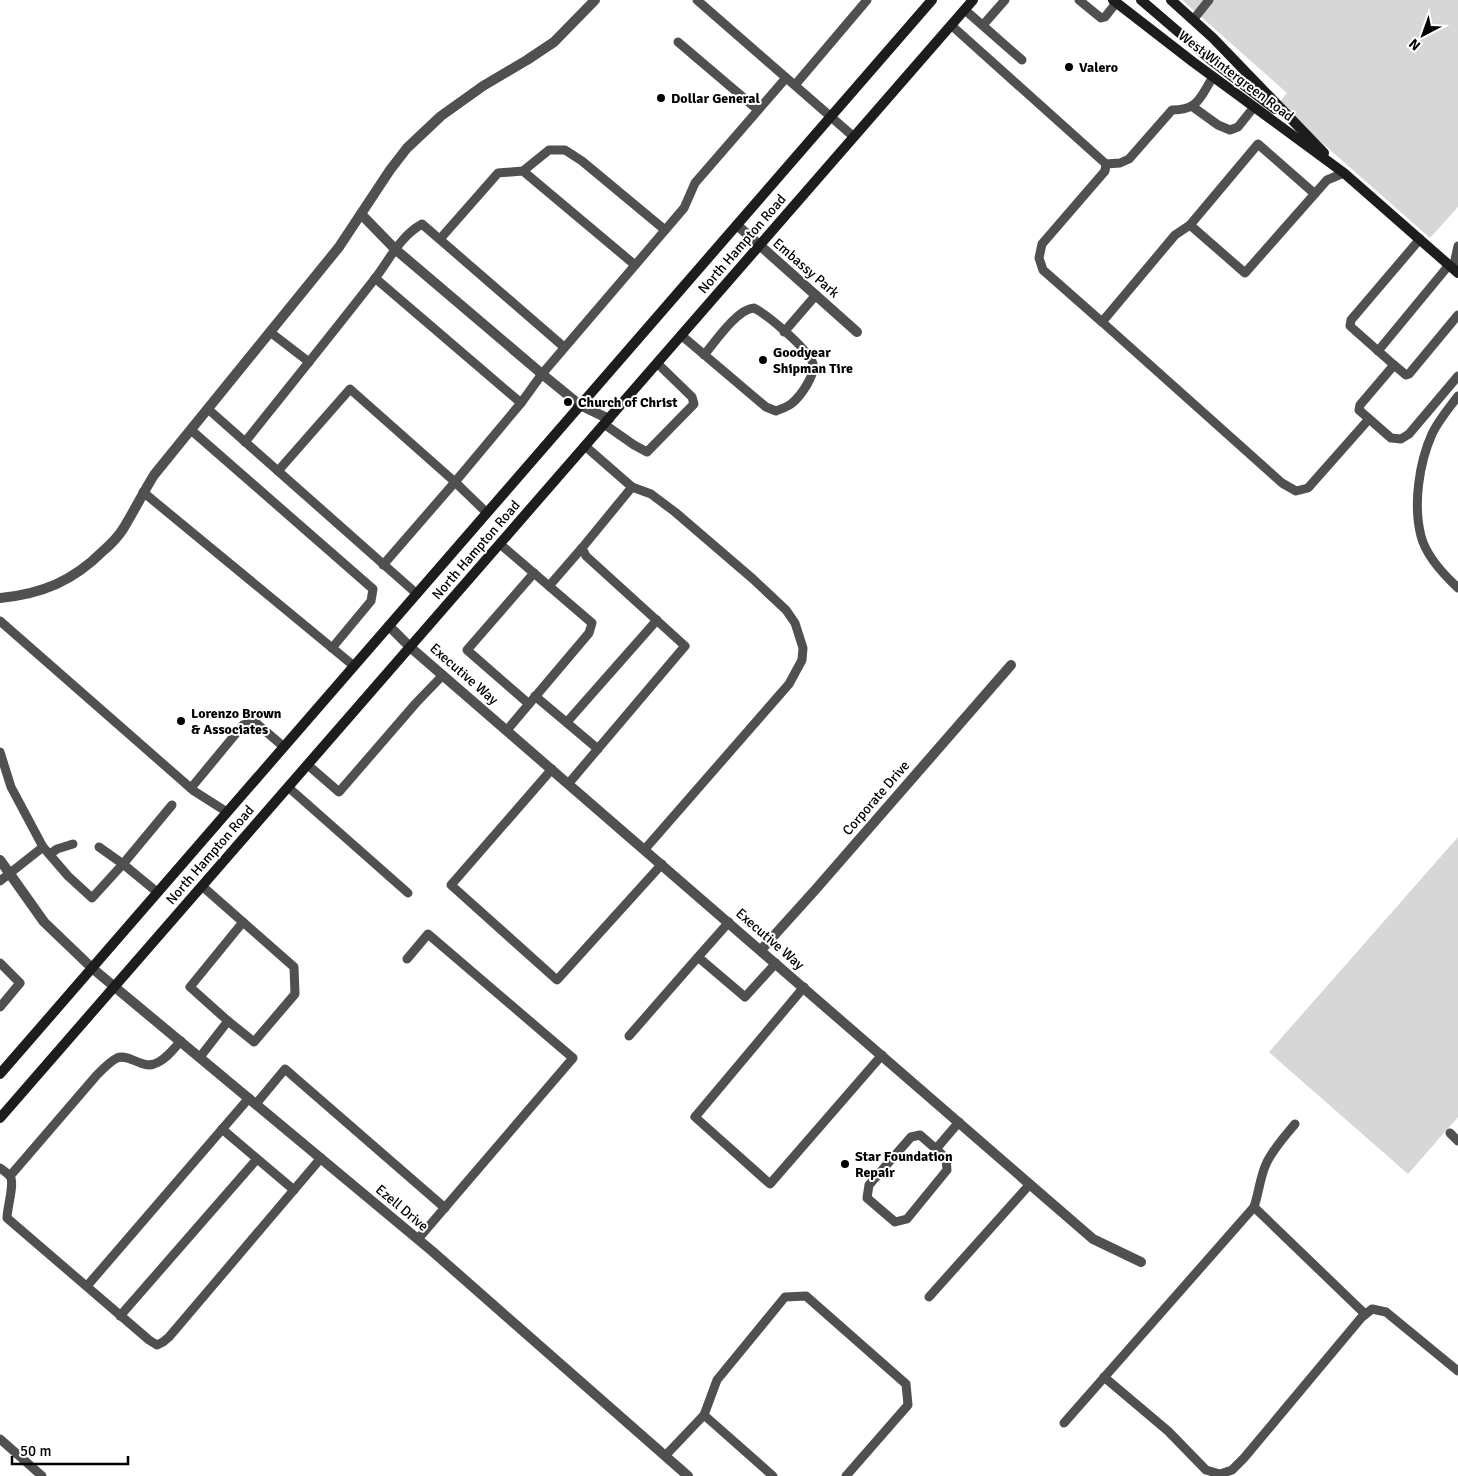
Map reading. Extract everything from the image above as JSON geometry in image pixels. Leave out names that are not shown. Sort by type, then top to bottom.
[{"type":"main road","name":"North Hampton Road","points":[[0,1074],[932,0]]},
{"type":"main road","name":"North Hampton Road","points":[[0,1118],[973,0]]},
{"type":"main road","points":[[1141,0],[1211,60],[1301,129]]},
{"type":"main road","name":"West Wintergreen Road","points":[[1171,0],[1214,38],[1344,173],[1455,268]]},
{"type":"main road","name":"West Wintergreen Road","points":[[1116,1],[1214,77],[1344,173]]},
{"type":"street","points":[[0,598],[44,589],[63,582],[94,560],[123,530],[154,475],[339,247],[390,170],[407,148],[441,116],[483,86],[554,42],[595,0]]},
{"type":"street","points":[[361,214],[395,249],[542,374],[580,405],[606,421]]},
{"type":"street","name":"Embassy Park","points":[[736,225],[857,332]]},
{"type":"street","name":"Executive Way","points":[[389,626],[1093,1239],[1141,1262]]},
{"type":"street","name":"Corporate Drive","points":[[761,950],[1011,665]]},
{"type":"street","name":"Ezell Drive","points":[[0,860],[44,922],[92,968],[418,1239],[688,1476]]},
{"type":"lane","points":[[696,0],[854,137]]},
{"type":"lane","points":[[795,85],[867,0]]},
{"type":"lane","points":[[983,26],[1005,0]]},
{"type":"lane","points":[[1079,0],[1100,18],[1104,17],[1116,1]]},
{"type":"lane","points":[[1193,20],[1209,0]]},
{"type":"lane","points":[[965,10],[1022,60]]},
{"type":"lane","points":[[951,25],[1106,164],[1120,163],[1129,159],[1172,110],[1193,107],[1214,77]]},
{"type":"lane","points":[[678,42],[758,110]]},
{"type":"lane","points":[[383,565],[521,403],[564,347],[684,208],[694,183],[786,78]]},
{"type":"lane","points":[[1193,107],[1218,125],[1230,130],[1238,127],[1254,107]]},
{"type":"lane","points":[[1102,322],[1175,235],[1190,226],[1258,144],[1315,194]]},
{"type":"lane","points":[[440,239],[498,173],[524,171],[549,150],[565,150],[582,161],[664,230]]},
{"type":"lane","points":[[1106,164],[1105,171],[1042,244],[1039,258],[1043,270],[1282,483],[1296,491],[1308,488],[1369,419]]},
{"type":"lane","points":[[524,171],[635,265]]},
{"type":"lane","points":[[1190,226],[1245,273],[1327,180],[1344,173]]},
{"type":"lane","points":[[245,442],[375,278],[395,249],[411,230],[422,224],[564,347]]},
{"type":"lane","points":[[1420,239],[1351,320],[1350,326],[1406,375],[1409,374],[1458,315]]},
{"type":"lane","points":[[1378,351],[1455,268],[1458,246]]},
{"type":"lane","points":[[375,278],[521,403]]},
{"type":"lane","points":[[784,332],[816,296]]},
{"type":"lane","points":[[681,335],[704,355],[766,407],[776,411],[790,405],[807,385],[813,373],[813,362],[795,341],[754,308],[748,309],[732,322],[704,355]]},
{"type":"lane","points":[[270,332],[309,362]]},
{"type":"lane","points":[[606,421],[634,445],[647,452],[694,404],[692,397],[657,363]]},
{"type":"lane","points":[[1394,365],[1360,404],[1359,410],[1391,438],[1401,439],[1409,434],[1458,376]]},
{"type":"lane","points":[[278,471],[350,388],[487,513]]},
{"type":"lane","points":[[1458,396],[1432,434],[1420,471],[1417,499],[1421,537],[1428,552],[1444,575],[1458,588]]},
{"type":"lane","points":[[208,409],[417,594]]},
{"type":"lane","points":[[191,430],[373,590],[371,601],[332,648]]},
{"type":"lane","points":[[585,446],[632,487],[651,494],[675,512],[753,579],[786,610],[795,623],[803,648],[802,660],[789,684],[645,849]]},
{"type":"lane","points":[[549,586],[632,487]]},
{"type":"lane","points":[[143,492],[354,666]]},
{"type":"lane","points":[[500,544],[592,623],[589,633],[507,730]]},
{"type":"lane","points":[[569,783],[685,646],[586,556],[582,548]]},
{"type":"lane","points":[[529,704],[467,650],[534,572]]},
{"type":"lane","points":[[566,722],[657,620]]},
{"type":"lane","points":[[0,621],[191,788],[227,812]]},
{"type":"lane","points":[[308,765],[339,792],[416,703],[443,675]]},
{"type":"lane","points":[[535,696],[598,749]]},
{"type":"lane","points":[[191,788],[243,725],[251,722],[256,723],[284,747]]},
{"type":"lane","points":[[0,752],[11,787],[43,847],[68,876],[92,898],[172,805]]},
{"type":"lane","points":[[552,768],[451,886],[557,980],[662,864]]},
{"type":"lane","points":[[288,787],[408,893]]},
{"type":"lane","points":[[50,854],[57,849],[73,844]]},
{"type":"lane","points":[[0,881],[43,847]]},
{"type":"lane","points":[[99,847],[157,892]]},
{"type":"lane","points":[[202,886],[243,922],[294,967],[295,994],[254,1042],[228,1022],[190,987],[243,922]]},
{"type":"lane","points":[[629,1036],[729,922]]},
{"type":"lane","points":[[407,959],[428,934],[572,1058],[418,1239]]},
{"type":"lane","points":[[698,957],[745,997],[776,963]]},
{"type":"lane","points":[[0,963],[20,983],[0,1007]]},
{"type":"lane","points":[[804,987],[695,1117],[763,1178],[770,1184],[882,1055]]},
{"type":"lane","points":[[200,1057],[228,1022]]},
{"type":"lane","points":[[10,1176],[96,1076],[111,1062],[118,1057],[126,1057],[141,1064],[152,1066],[160,1062],[181,1041]]},
{"type":"lane","points":[[87,1286],[222,1129],[285,1069],[445,1208]]},
{"type":"lane","points":[[936,1148],[959,1122]]},
{"type":"lane","points":[[1064,1423],[1254,1207],[1266,1162],[1294,1124]]},
{"type":"lane","points":[[222,1129],[294,1190]]},
{"type":"lane","points":[[1450,1133],[1458,1141]]},
{"type":"lane","points":[[920,1135],[936,1148],[946,1158],[947,1170],[908,1219],[895,1222],[868,1198],[869,1185],[911,1137],[920,1135]]},
{"type":"lane","points":[[0,1168],[10,1176],[12,1183],[7,1208],[8,1218],[120,1316],[157,1345],[163,1342],[321,1158]]},
{"type":"lane","points":[[120,1316],[257,1159]]},
{"type":"lane","points":[[930,1297],[1030,1184]]},
{"type":"lane","points":[[1254,1207],[1365,1314]]},
{"type":"lane","points":[[665,1456],[704,1415],[717,1380],[785,1296],[806,1296],[906,1384],[908,1405],[846,1476]]},
{"type":"lane","points":[[1104,1377],[1168,1431],[1204,1473],[1220,1474],[1232,1470],[1244,1458],[1365,1314],[1372,1309],[1386,1312],[1458,1372]]},
{"type":"lane","points":[[704,1415],[773,1476]]},
{"type":"lane","points":[[0,1439],[42,1476]]},
{"type":"shaded area","points":[[1182,0],[1458,0],[1458,207],[1430,238],[1278,104],[1287,93]]},
{"type":"shaded area","points":[[1458,837],[1458,1117],[1408,1174],[1269,1052]]},
{"type":"place","name":"Valero","points":[[1069,67]]},
{"type":"place","name":"Dollar General","points":[[661,98]]},
{"type":"place","name":"Goodyear Shipman Tire","points":[[763,360]]},
{"type":"place","name":"Church of Christ","points":[[568,402]]},
{"type":"place","name":"Lorenzo Brown & Associates","points":[[181,721]]},
{"type":"place","name":"Star Foundation Repair","points":[[845,1164]]}]
